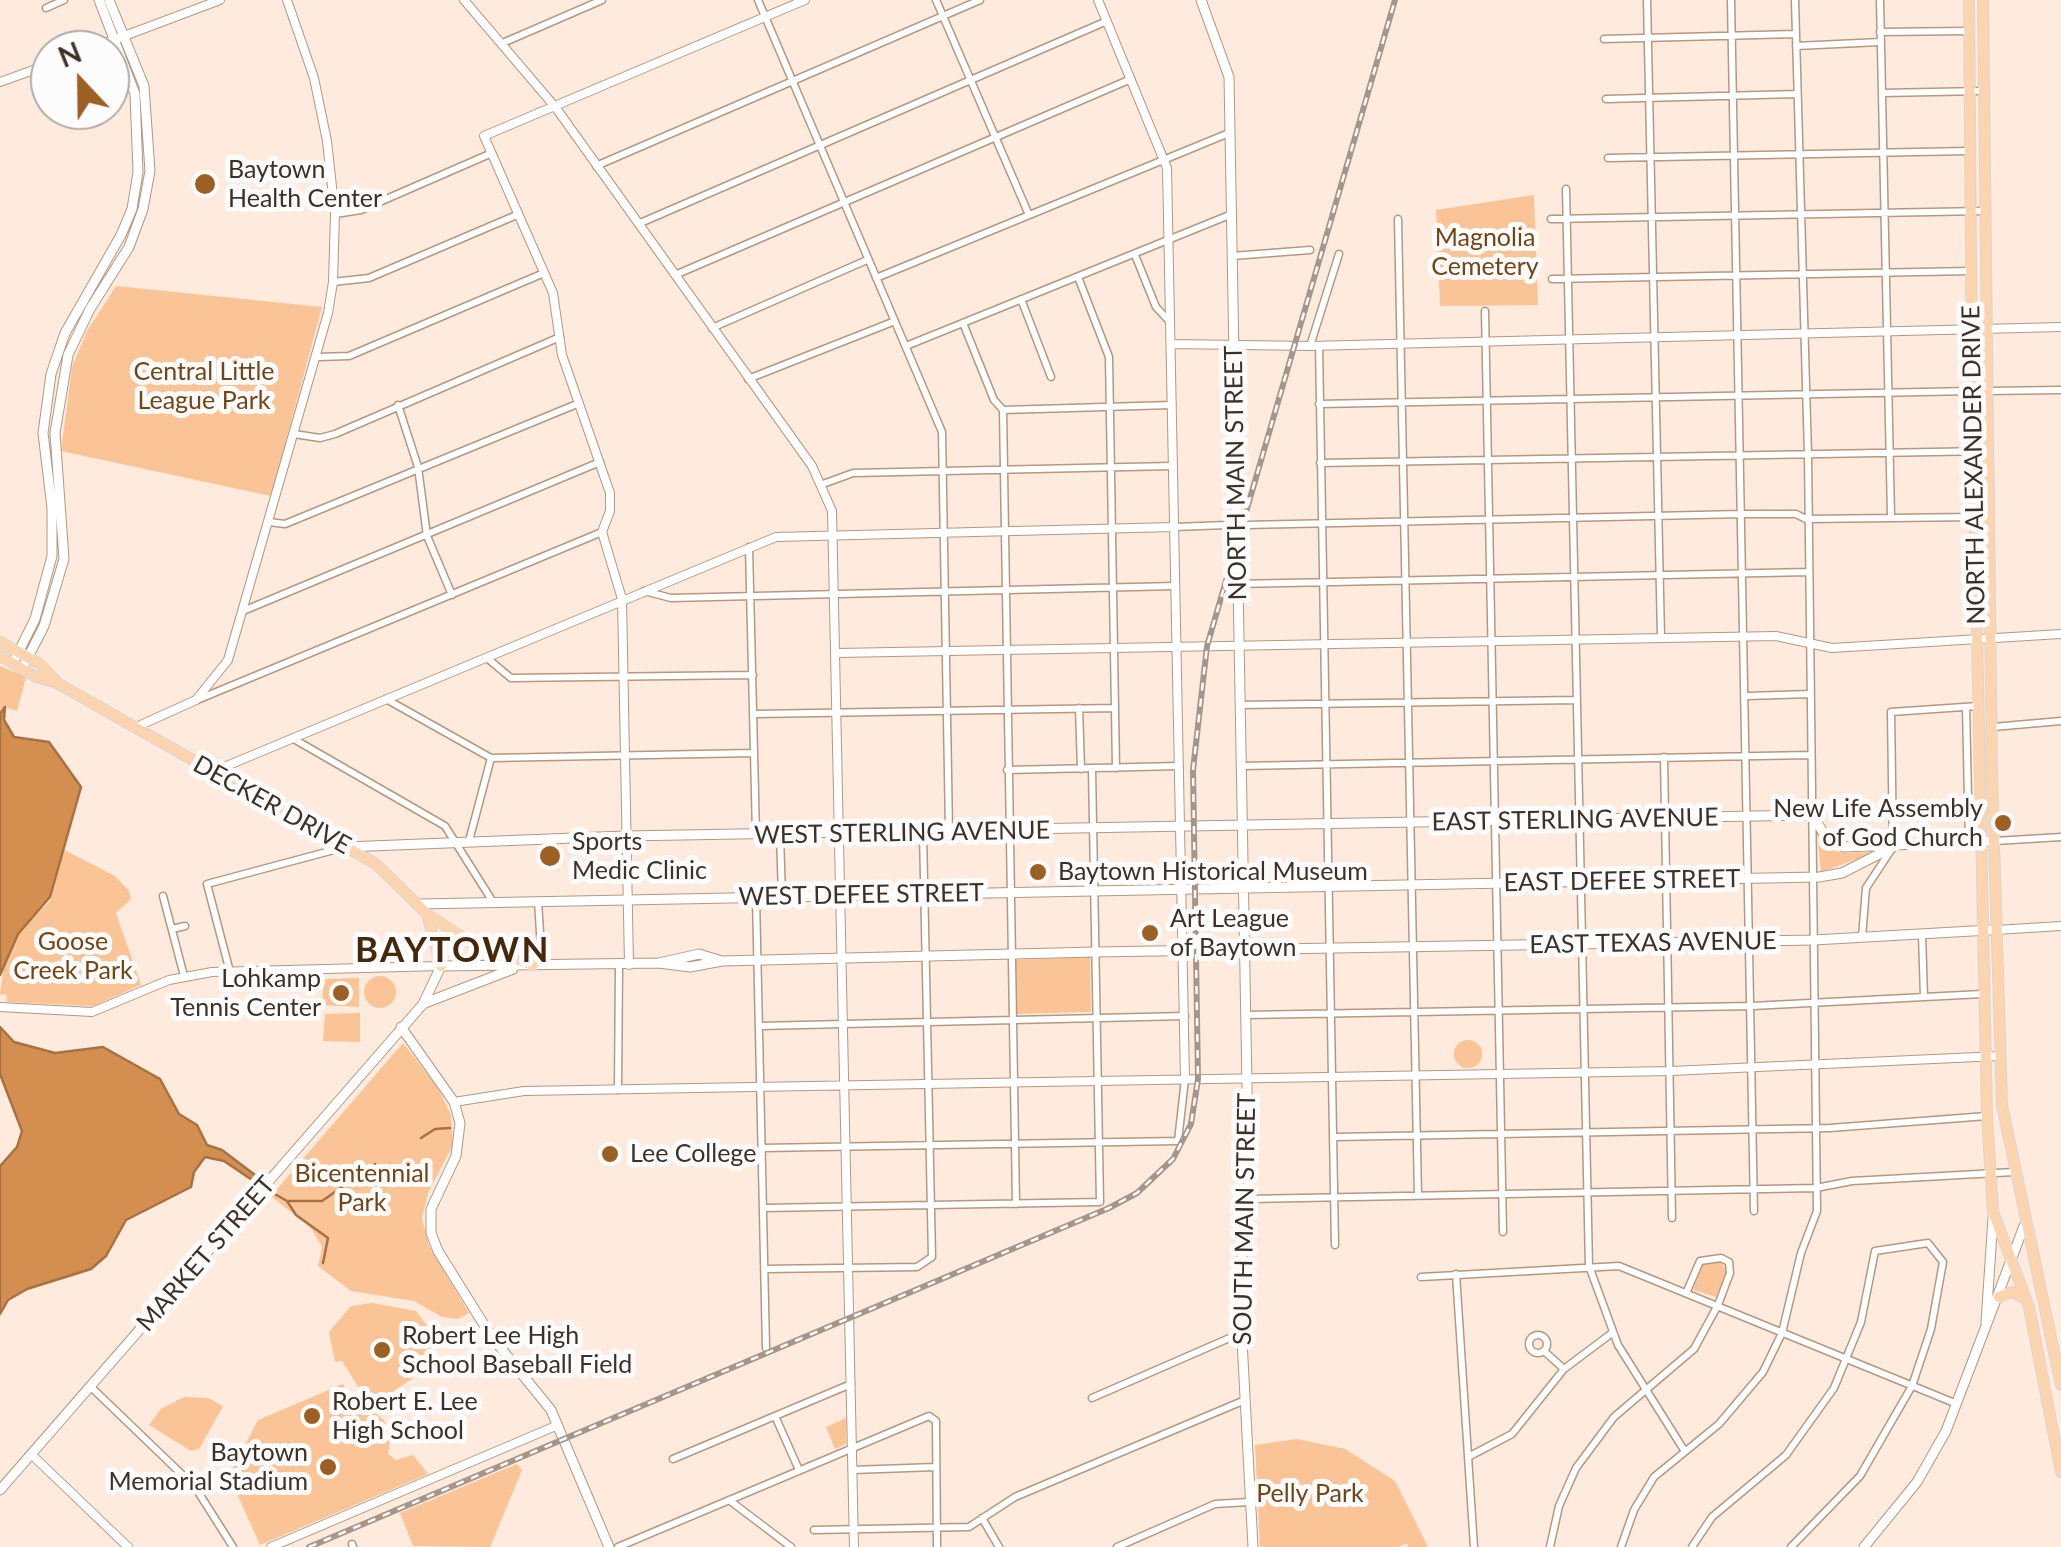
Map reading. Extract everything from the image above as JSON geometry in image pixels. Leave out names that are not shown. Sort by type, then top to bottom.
[{"type":"main road","points":[[99,0],[116,30]]},
{"type":"main road","points":[[110,0],[118,30]]},
{"type":"main road","name":"NORTH MAIN STREET","points":[[1202,0],[1228,64],[1244,952]]},
{"type":"main road","name":"NORTH ALEXANDER DRIVE","points":[[1969,0],[1967,91],[1979,776],[1975,843],[1982,931],[1986,1116],[1993,1212],[2026,1298],[2061,1472]]},
{"type":"main road","name":"NORTH ALEXANDER DRIVE","points":[[1983,0],[1992,776],[2002,1116],[2061,1385]]},
{"type":"main road","points":[[55,576],[47,393],[78,320],[138,209],[145,140],[130,73]]},
{"type":"main road","points":[[17,666],[55,576],[64,523],[50,455],[58,396],[78,320]]},
{"type":"main road","points":[[47,393],[58,396]]},
{"type":"main road","points":[[52,524],[64,523]]},
{"type":"main road","points":[[1976,544],[1989,543]]},
{"type":"main road","name":"DECKER DRIVE","points":[[0,642],[58,683],[394,877],[427,914],[442,966]]},
{"type":"main road","name":"DECKER DRIVE","points":[[0,656],[58,683]]},
{"type":"main road","points":[[1979,776],[1992,776]]},
{"type":"main road","points":[[1812,816],[1828,840],[1840,846],[1893,847]]},
{"type":"main road","name":"EAST STERLING AVENUE","points":[[1241,827],[1812,816]]},
{"type":"main road","name":"WEST STERLING AVENUE","points":[[345,846],[625,836],[1241,827]]},
{"type":"main road","name":"EAST DEFEE STREET","points":[[1243,886],[1814,876],[1842,873],[1893,847],[1994,841]]},
{"type":"main road","name":"WEST DEFEE STREET","points":[[419,904],[1243,886]]},
{"type":"main road","points":[[427,914],[471,942],[537,964]]},
{"type":"main road","name":"EAST TEXAS AVENUE","points":[[537,964],[659,963],[699,954],[722,962],[1096,952],[1583,946],[1996,930]]},
{"type":"main road","name":"SOUTH MAIN STREET","points":[[1244,952],[1249,1199],[1240,1262],[1241,1333],[1253,1547]]},
{"type":"main road","points":[[442,966],[537,964]]},
{"type":"main road","points":[[422,1004],[484,978],[537,964]]},
{"type":"main road","name":"MARKET STREET","points":[[0,1490],[422,1004],[442,966]]},
{"type":"main road","points":[[401,1027],[454,1102],[461,1137],[431,1208],[431,1233],[490,1336],[539,1390],[558,1425],[609,1547]]},
{"type":"main road","points":[[1985,1330],[1993,1212]]},
{"type":"main road","points":[[1864,1547],[1916,1482],[1958,1404],[2024,1226]]},
{"type":"main road","points":[[1999,1297],[2012,1292],[2026,1298]]},
{"type":"main road","points":[[2035,1338],[2043,1359],[2057,1361]]},
{"type":"street","points":[[46,8],[64,0]]},
{"type":"street","points":[[130,33],[220,0]]},
{"type":"street","points":[[196,700],[221,672],[243,611],[318,356],[334,282],[334,214],[317,94],[287,0]]},
{"type":"street","points":[[464,0],[504,42],[556,108],[823,484],[834,533],[836,594],[854,1547]]},
{"type":"street","points":[[504,42],[602,0]]},
{"type":"street","points":[[758,0],[942,432],[949,832]]},
{"type":"street","points":[[618,1090],[627,899],[622,600],[602,532],[611,502],[577,404],[560,338],[558,306],[484,136],[806,0]]},
{"type":"street","points":[[936,0],[1028,215]]},
{"type":"street","points":[[596,166],[980,0]]},
{"type":"street","points":[[762,1148],[1178,1140],[1186,1079],[1164,159],[1098,0]]},
{"type":"street","points":[[1647,0],[1662,636]]},
{"type":"street","points":[[1732,0],[1750,817],[1754,1211]]},
{"type":"street","points":[[1621,1547],[1646,1488],[1684,1450],[1719,1424],[1763,1372],[1782,1332],[1801,1252],[1815,1223],[1808,454],[1795,0]]},
{"type":"street","points":[[1880,0],[1891,516]]},
{"type":"street","points":[[637,224],[1107,21]]},
{"type":"street","points":[[1880,32],[1968,31]]},
{"type":"street","points":[[1604,38],[1796,34]]},
{"type":"street","points":[[1796,46],[1880,42]]},
{"type":"street","points":[[0,82],[30,71]]},
{"type":"street","points":[[674,276],[1131,79]]},
{"type":"street","points":[[1882,93],[1982,91]]},
{"type":"street","points":[[1606,99],[1797,94]]},
{"type":"street","points":[[876,278],[1229,133]]},
{"type":"street","points":[[1608,158],[1968,151]]},
{"type":"street","points":[[334,214],[362,210],[492,153]]},
{"type":"street","points":[[1566,190],[1589,1266],[1612,1332],[1684,1450]]},
{"type":"street","points":[[1551,219],[1984,211]]},
{"type":"street","points":[[334,282],[368,278],[519,214]]},
{"type":"street","points":[[906,346],[1232,214]]},
{"type":"street","points":[[1398,219],[1418,1195]]},
{"type":"street","points":[[1232,256],[1310,250]]},
{"type":"street","points":[[1334,1245],[1328,763],[1314,346],[1339,254]]},
{"type":"street","points":[[1134,255],[1156,307],[1170,322]]},
{"type":"street","points":[[712,328],[867,260]]},
{"type":"street","points":[[1552,279],[1971,271]]},
{"type":"street","points":[[318,356],[349,356],[545,273]]},
{"type":"street","points":[[1078,276],[1109,357],[1116,768]]},
{"type":"street","points":[[1021,299],[1050,378]]},
{"type":"street","points":[[1485,311],[1503,1232]]},
{"type":"street","points":[[747,379],[894,321]]},
{"type":"street","points":[[963,323],[994,400],[1003,410],[1016,1204]]},
{"type":"street","points":[[1171,344],[1314,346],[2061,326]]},
{"type":"street","points":[[294,434],[329,436],[560,338]]},
{"type":"street","points":[[1987,391],[2061,390]]},
{"type":"street","points":[[1318,404],[1972,392]]},
{"type":"street","points":[[269,522],[285,524],[577,404]]},
{"type":"street","points":[[398,405],[418,467],[427,536],[452,595]]},
{"type":"street","points":[[1003,410],[1172,405]]},
{"type":"street","points":[[1320,464],[1988,451]]},
{"type":"street","points":[[243,611],[600,462]]},
{"type":"street","points":[[823,484],[853,473],[1172,466]]},
{"type":"street","points":[[1246,525],[1742,514],[1796,514],[1806,519],[1975,517]]},
{"type":"street","points":[[212,772],[749,546],[792,534],[1228,526]]},
{"type":"street","points":[[134,728],[602,532]]},
{"type":"street","points":[[749,546],[756,836]]},
{"type":"street","points":[[1238,584],[1808,572]]},
{"type":"street","points":[[642,590],[671,598],[1175,586]]},
{"type":"street","points":[[837,653],[1662,636],[1776,636],[1832,648],[2061,634]]},
{"type":"street","points":[[487,658],[511,678],[752,675]]},
{"type":"street","points":[[221,672],[232,687]]},
{"type":"street","points":[[1746,696],[1810,694]]},
{"type":"street","points":[[386,699],[491,758],[754,753]]},
{"type":"street","points":[[1241,705],[1576,700]]},
{"type":"street","points":[[1862,938],[1866,888],[1893,847],[1891,712],[1978,706]]},
{"type":"street","points":[[1966,707],[1975,843]]},
{"type":"street","points":[[1079,708],[1081,769]]},
{"type":"street","points":[[754,714],[1115,708]]},
{"type":"street","points":[[1992,727],[2061,722]]},
{"type":"street","points":[[292,738],[444,826],[486,885],[493,902]]},
{"type":"street","points":[[1241,766],[1810,755]]},
{"type":"street","points":[[469,840],[491,758]]},
{"type":"street","points":[[1664,758],[1672,1218]]},
{"type":"street","points":[[1007,770],[1179,766]]},
{"type":"street","points":[[764,1208],[1100,1202],[1092,768]]},
{"type":"street","points":[[764,1269],[917,1267],[928,1262],[931,1145],[923,832]]},
{"type":"street","points":[[780,835],[782,896]]},
{"type":"street","points":[[1994,841],[2061,836]]},
{"type":"street","name":"WEST STERLING AVENUE","points":[[230,972],[207,884],[345,846]]},
{"type":"street","points":[[163,896],[184,976]]},
{"type":"street","points":[[756,897],[766,1348]]},
{"type":"street","points":[[537,964],[538,900]]},
{"type":"street","points":[[172,929],[185,926]]},
{"type":"street","name":"EAST TEXAS AVENUE","points":[[1996,930],[2061,926]]},
{"type":"street","points":[[1922,934],[1924,998]]},
{"type":"street","points":[[2,1007],[92,1012],[184,976],[442,966]]},
{"type":"street","points":[[1245,1015],[1752,1006],[1982,994]]},
{"type":"street","points":[[759,1026],[1185,1016]]},
{"type":"street","points":[[454,1102],[524,1091],[1670,1071],[1999,1056]]},
{"type":"street","points":[[1334,1137],[1817,1127],[1986,1116]]},
{"type":"street","points":[[1249,1199],[1816,1188],[1852,1180],[2014,1172]]},
{"type":"street","points":[[1692,1547],[1712,1517],[1786,1455],[1824,1403],[1848,1358],[1867,1296],[1875,1251],[1928,1243],[1943,1262],[1931,1329],[1912,1386],[1860,1476],[1790,1547]]},
{"type":"street","points":[[1550,1547],[1559,1506],[1576,1468],[1614,1417],[1694,1348],[1718,1305],[1730,1273],[1725,1260],[1700,1261],[1687,1291]]},
{"type":"street","points":[[1421,1277],[1589,1266],[1633,1270],[1958,1404]]},
{"type":"street","points":[[1456,1274],[1474,1547]]},
{"type":"street","points":[[1470,1456],[1512,1434],[1564,1369],[1612,1332]]},
{"type":"street","points":[[1092,1398],[1241,1333]]},
{"type":"street","points":[[1544,1350],[1564,1369]]},
{"type":"street","points":[[673,1459],[851,1384]]},
{"type":"street","points":[[92,1387],[195,1487],[232,1547]]},
{"type":"street","points":[[814,1530],[963,1528],[1015,1497],[1245,1400]]},
{"type":"street","points":[[775,1416],[799,1470]]},
{"type":"street","points":[[618,1547],[934,1417],[937,1547]]},
{"type":"street","points":[[271,1547],[558,1425]]},
{"type":"street","points":[[32,1455],[128,1547]]},
{"type":"street","points":[[852,1470],[936,1467]]},
{"type":"street","points":[[730,1500],[791,1547]]},
{"type":"street","points":[[1119,1547],[1215,1504],[1250,1502]]},
{"type":"street","points":[[982,1518],[999,1547]]},
{"type":"green space","name":"Magnolia Cemetery","points":[[1534,195],[1538,305],[1440,306],[1436,210]]},
{"type":"green space","name":"Central Little League Park","points":[[116,286],[322,307],[271,496],[61,451],[72,367],[87,331]]},
{"type":"green space","points":[[0,666],[26,677],[17,711],[5,707],[0,713]]},
{"type":"green space","points":[[1817,832],[1828,848],[1841,853],[1877,852],[1821,872]]},
{"type":"green space","name":"Goose Creek Park","points":[[64,850],[115,876],[129,891],[131,899],[116,913],[141,985],[93,1006],[7,1002],[6,994],[0,995],[5,958],[22,929],[50,901]]},
{"type":"green space","points":[[1090,957],[1091,1012],[1016,1014],[1014,960]]},
{"type":"green space","name":"Lohkamp Tennis Center","points":[[380,976],[391,981],[396,992],[391,1003],[380,1008],[369,1003],[364,992],[369,981]]},
{"type":"green space","name":"Lohkamp Tennis Center","points":[[359,978],[359,1007],[322,1005],[324,979]]},
{"type":"green space","name":"Lohkamp Tennis Center","points":[[360,1013],[360,1042],[323,1041],[325,1014]]},
{"type":"green space","points":[[1468,1040],[1478,1044],[1482,1054],[1478,1064],[1468,1068],[1458,1064],[1454,1054],[1458,1044]]},
{"type":"green space","name":"Bicentennial Park","points":[[403,1043],[438,1088],[451,1115],[453,1145],[428,1193],[422,1218],[429,1246],[469,1313],[458,1319],[442,1317],[414,1301],[351,1291],[318,1266],[322,1247],[311,1228],[271,1196]]},
{"type":"green space","points":[[1721,1261],[1727,1272],[1716,1297],[1693,1290],[1702,1264]]},
{"type":"green space","name":"Robert Lee High School Baseball Field","points":[[372,1303],[416,1311],[437,1339],[413,1378],[382,1399],[359,1388],[342,1361],[335,1362],[329,1332],[351,1306]]},
{"type":"green space","name":"Baytown Memorial Stadium","points":[[343,1384],[353,1407],[365,1402],[385,1422],[390,1442],[388,1454],[396,1460],[413,1455],[428,1474],[260,1545],[229,1476],[258,1420]]},
{"type":"green space","points":[[184,1397],[208,1398],[223,1406],[199,1449],[191,1451],[149,1425],[161,1409]]},
{"type":"green space","points":[[846,1418],[846,1444],[835,1449],[826,1427]]},
{"type":"green space","name":"Pelly Park","points":[[1297,1439],[1345,1449],[1395,1481],[1428,1547],[1408,1547],[1407,1543],[1398,1547],[1260,1547],[1255,1445]]},
{"type":"green space","points":[[517,1464],[522,1470],[490,1547],[413,1546],[400,1513]]},
{"type":"shaded area","points":[[5,707],[4,720],[14,737],[49,742],[81,787],[50,897],[18,934],[0,975],[0,714]]},
{"type":"shaded area","points":[[0,1027],[14,1042],[55,1053],[103,1047],[160,1079],[179,1114],[197,1125],[207,1145],[222,1150],[259,1178],[255,1182],[224,1161],[205,1157],[194,1172],[191,1187],[126,1220],[106,1256],[91,1269],[27,1289],[8,1300],[0,1314],[0,1166],[17,1147],[22,1131],[0,1074]]},
{"type":"waterway","points":[[421,1138],[435,1129],[450,1128]]},
{"type":"waterway","points":[[273,1193],[287,1201],[322,1201],[375,1164]]},
{"type":"waterway","points":[[287,1201],[296,1215],[328,1238],[323,1263]]},
{"type":"railway","points":[[309,1547],[1109,1208],[1137,1193],[1173,1159],[1191,1124],[1198,1079],[1193,770],[1207,646],[1395,0]]},
{"type":"place","name":"Baytown Health Center","points":[[205,184]]},
{"type":"place","name":"New Life Assembly of God Church","points":[[2003,823]]},
{"type":"place","name":"Sports Medic Clinic","points":[[550,856]]},
{"type":"place","name":"Baytown Historical Museum","points":[[1038,872]]},
{"type":"place","name":"Art League of Baytown","points":[[1150,933]]},
{"type":"place","name":"Lohkamp Tennis Center","points":[[341,993]]},
{"type":"place","name":"Lee College","points":[[610,1154]]},
{"type":"place","name":"Robert Lee High School Baseball Field","points":[[382,1350]]},
{"type":"place","name":"Robert E. Lee High School","points":[[312,1416]]},
{"type":"place","name":"Baytown Memorial Stadium","points":[[328,1467]]},
{"type":"district","name":"BAYTOWN","points":[[453,951]]}]
